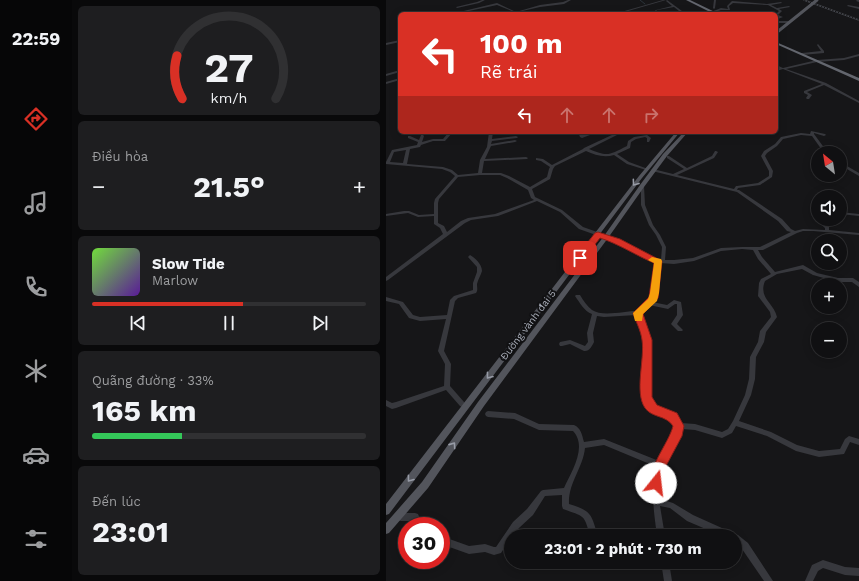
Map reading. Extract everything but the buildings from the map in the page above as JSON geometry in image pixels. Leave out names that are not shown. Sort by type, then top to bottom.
[{"type":"highway","points":[[688,0],[713,10]]},
{"type":"highway","points":[[778,44],[859,80]]},
{"type":"main road","points":[[806,4],[811,0]]},
{"type":"main road","points":[[778,31],[817,0]]},
{"type":"main road","points":[[778,26],[787,18]]},
{"type":"main road","name":"Đường vành đai 5","points":[[386,511],[598,234],[646,168],[676,134]]},
{"type":"main road","name":"Đường vành đai 5","points":[[386,530],[425,485],[481,404],[606,237],[653,170],[684,134]]},
{"type":"main road","points":[[598,234],[606,237]]},
{"type":"street","points":[[457,7],[478,4],[484,0]]},
{"type":"street","points":[[461,12],[498,4],[516,12],[540,6],[564,4],[570,0]]},
{"type":"street","points":[[623,12],[672,0]]},
{"type":"street","points":[[715,0],[713,10],[729,10],[731,2],[738,1],[769,5],[781,3]]},
{"type":"street","points":[[666,1],[681,11]]},
{"type":"street","points":[[769,5],[781,11],[778,13]]},
{"type":"street","points":[[646,6],[653,11],[674,6]]},
{"type":"street","points":[[628,12],[646,6]]},
{"type":"street","points":[[848,6],[859,8]]},
{"type":"street","points":[[777,9],[789,7]]},
{"type":"street","points":[[676,12],[681,11]]},
{"type":"street","points":[[778,16],[782,17],[778,18]]},
{"type":"street","points":[[778,22],[790,22]]},
{"type":"street","points":[[386,44],[398,41]]},
{"type":"street","points":[[802,54],[823,52],[818,45]]},
{"type":"street","points":[[778,70],[817,61],[844,59],[859,55]]},
{"type":"street","points":[[778,66],[822,81],[859,101]]},
{"type":"street","points":[[784,68],[825,84],[859,101]]},
{"type":"street","points":[[386,75],[398,72]]},
{"type":"street","points":[[386,82],[398,79]]},
{"type":"street","points":[[808,98],[810,95],[806,92],[825,84]]},
{"type":"street","points":[[813,134],[811,132],[824,135]]},
{"type":"street","points":[[420,134],[420,143]]},
{"type":"street","points":[[449,134],[444,140],[433,140],[420,143],[418,147],[393,151],[387,163],[443,168],[458,176],[500,174],[530,189],[533,198],[561,211],[581,228],[598,234]]},
{"type":"street","points":[[480,174],[482,160],[490,145],[491,134]]},
{"type":"street","points":[[581,134],[582,137],[590,134]]},
{"type":"street","points":[[530,189],[549,178],[553,167],[616,134]]},
{"type":"street","points":[[735,190],[736,187],[759,184],[771,176],[772,174],[769,165],[764,162],[763,156],[765,152],[776,146],[782,138],[801,134],[813,134]]},
{"type":"street","points":[[813,134],[821,146]]},
{"type":"street","points":[[585,150],[605,157],[629,147],[629,142],[634,138],[646,136],[649,138],[648,141]]},
{"type":"street","points":[[409,137],[420,143]]},
{"type":"street","points":[[490,140],[516,139],[490,145]]},
{"type":"street","points":[[405,164],[408,148]]},
{"type":"street","points":[[674,175],[685,168],[713,157],[716,152]]},
{"type":"street","points":[[614,154],[628,163],[646,168]]},
{"type":"street","points":[[668,157],[685,168]]},
{"type":"street","points":[[482,160],[526,158]]},
{"type":"street","points":[[537,159],[542,160],[553,167]]},
{"type":"street","points":[[847,167],[859,175]]},
{"type":"street","points":[[653,170],[735,190],[780,220],[789,230],[795,232]]},
{"type":"street","points":[[446,235],[442,227],[436,224],[436,203],[437,199],[458,176]]},
{"type":"street","points":[[578,296],[586,309],[595,314],[607,316],[638,313],[650,303],[655,293],[660,261],[664,247],[651,225],[643,205],[642,186]]},
{"type":"street","points":[[386,279],[466,220],[496,215],[536,200]]},
{"type":"street","points":[[386,215],[409,212],[418,216],[436,215]]},
{"type":"street","points":[[847,214],[859,215]]},
{"type":"street","points":[[825,226],[828,231]]},
{"type":"street","points":[[606,237],[617,240],[634,251],[660,261],[694,259],[716,251],[730,249],[742,248],[755,250],[771,245],[795,232],[808,230],[859,234]]},
{"type":"street","points":[[755,250],[774,274]]},
{"type":"street","points":[[462,404],[447,387],[448,364],[441,351],[454,298],[474,292],[475,290],[474,282],[479,272],[479,267],[470,257]]},
{"type":"street","points":[[679,426],[695,427],[722,435],[730,431],[735,423],[750,390],[753,357],[761,342],[763,331],[774,317],[773,312],[760,294],[762,282],[774,274],[805,268],[815,274],[838,280],[853,280],[859,285]]},
{"type":"street","points":[[386,299],[401,303],[411,317],[420,319],[449,317]]},
{"type":"street","points":[[650,303],[668,307],[674,302],[679,303],[680,315],[674,324],[680,330]]},
{"type":"street","points":[[638,313],[647,340],[647,402],[653,408],[673,416],[679,426],[676,436],[661,465],[655,486],[660,529]]},
{"type":"street","points":[[562,344],[570,342],[586,349],[591,342],[590,333],[595,314]]},
{"type":"street","points":[[386,403],[396,405],[447,387]]},
{"type":"street","points":[[488,414],[515,416],[539,427],[574,428],[578,431],[583,445],[577,467],[566,491],[564,501],[566,506],[587,514],[592,529]]},
{"type":"street","points":[[735,423],[768,434],[791,447],[819,454],[842,452],[847,441],[849,440],[859,442]]},
{"type":"street","points":[[583,445],[604,442],[661,465]]},
{"type":"street","points":[[450,543],[469,550],[482,548],[494,551],[498,550],[516,525],[530,512],[544,493],[566,491]]},
{"type":"street","points":[[656,502],[671,505],[690,518],[714,529]]},
{"type":"street","points":[[742,544],[769,581]]},
{"type":"street","points":[[809,581],[815,568],[823,564],[845,571],[859,572]]},
{"type":"street","points":[[666,569],[668,581]]},
{"type":"waterway","points":[[640,0],[645,4]]},
{"type":"railway","points":[[804,0],[859,20]]},
{"type":"slow traffic","points":[[639,318],[638,313],[640,310],[654,298],[658,261],[652,260]]},
{"type":"route","points":[[580,258],[598,234],[617,240],[634,251],[650,259],[658,261],[654,298],[638,313],[648,343],[646,397],[649,405],[673,416],[679,426],[676,436],[661,465],[656,483]]}]
